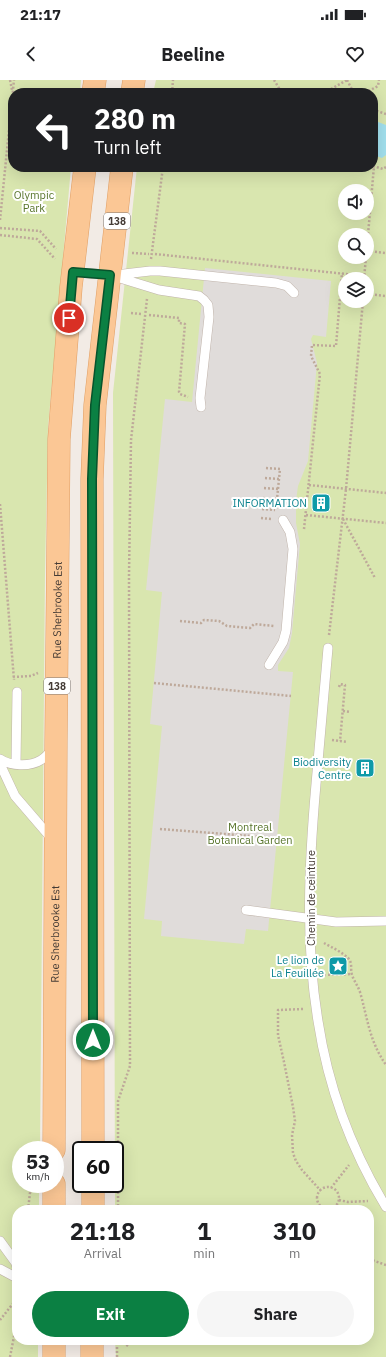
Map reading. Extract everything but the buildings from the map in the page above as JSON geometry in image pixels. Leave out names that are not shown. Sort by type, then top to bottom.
[{"type":"main road","name":"Rue Sherbrooke Est","points":[[54,1141],[59,439],[65,266],[84,172]]},
{"type":"main road","name":"138","points":[[93,1141],[92,479],[95,405],[121,172]]},
{"type":"main road","points":[[54,1193],[54,1205]]},
{"type":"main road","points":[[93,1193],[93,1205]]},
{"type":"main road","points":[[54,1345],[54,1357]]},
{"type":"main road","points":[[92,1345],[92,1357]]},
{"type":"lane","points":[[65,266],[110,275],[159,290],[199,296],[204,300],[208,305],[209,317],[200,398],[201,407]]},
{"type":"lane","points":[[110,275],[160,271],[276,283],[287,286],[294,293]]},
{"type":"lane","points":[[269,665],[283,642],[286,628],[293,549],[290,532],[278,518]]},
{"type":"lane","name":"Chemin de ceinture","points":[[328,648],[310,862],[310,935],[313,976],[318,1022],[335,1092],[365,1170],[384,1204]]},
{"type":"lane","points":[[16,764],[17,692]]},
{"type":"lane","points":[[0,759],[6,763],[30,764],[41,760],[50,752],[56,742]]},
{"type":"lane","points":[[0,764],[15,796],[56,844]]},
{"type":"lane","points":[[246,910],[336,922],[386,920]]},
{"type":"lane","points":[[0,1241],[12,1258]]},
{"type":"lane","points":[[0,1269],[12,1275]]},
{"type":"lane","points":[[89,1345],[102,1357]]},
{"type":"path","points":[[275,81],[279,80]]},
{"type":"path","points":[[333,88],[347,80]]},
{"type":"path","points":[[374,88],[378,86],[379,80]]},
{"type":"path","points":[[0,220],[8,136]]},
{"type":"path","points":[[151,260],[162,172]]},
{"type":"path","points":[[368,228],[373,172]]},
{"type":"path","points":[[0,228],[40,232],[58,251]]},
{"type":"path","points":[[0,235],[37,238],[65,266]]},
{"type":"path","points":[[374,252],[386,253]]},
{"type":"path","points":[[132,253],[149,254]]},
{"type":"path","points":[[154,254],[338,273]]},
{"type":"path","points":[[374,295],[386,296]]},
{"type":"path","points":[[118,1205],[118,1101],[130,1066],[129,576],[131,440],[147,301]]},
{"type":"path","points":[[305,523],[315,409],[320,374],[311,356],[312,345],[336,346],[339,308]]},
{"type":"path","points":[[328,648],[346,488],[362,308]]},
{"type":"path","points":[[131,313],[141,314]]},
{"type":"path","points":[[149,314],[179,318],[179,323],[185,324],[179,392],[191,398]]},
{"type":"path","points":[[261,518],[278,518],[276,510],[280,469],[266,468]]},
{"type":"path","points":[[265,478],[279,479]]},
{"type":"path","points":[[309,485],[386,493]]},
{"type":"path","points":[[264,488],[278,489]]},
{"type":"path","points":[[263,498],[277,499]]},
{"type":"path","points":[[296,501],[307,502]]},
{"type":"path","points":[[0,504],[13,677],[17,692]]},
{"type":"path","points":[[262,509],[276,510]]},
{"type":"path","points":[[306,515],[386,523]]},
{"type":"path","points":[[342,519],[375,578]]},
{"type":"path","points":[[180,621],[201,623],[204,620],[219,621],[227,626],[250,628],[254,624],[286,628]]},
{"type":"path","points":[[13,677],[27,677],[33,675]]},
{"type":"path","points":[[154,683],[291,696]]},
{"type":"path","points":[[339,690],[340,684],[345,685],[339,741],[347,742]]},
{"type":"path","points":[[342,712],[350,712]]},
{"type":"path","points":[[160,829],[277,838]]},
{"type":"path","points":[[310,935],[319,942],[325,943],[347,957],[351,962],[352,974],[358,988],[371,1037],[375,1047],[386,1064]]},
{"type":"path","points":[[313,976],[352,974]]},
{"type":"path","points":[[278,1010],[278,1035],[295,1121],[292,1135],[293,1153],[302,1170],[320,1191]]},
{"type":"path","points":[[320,1205],[318,1202],[318,1195],[320,1191],[325,1188],[332,1188],[338,1193],[339,1200],[336,1205]]},
{"type":"path","points":[[28,1205],[29,1193]]},
{"type":"path","points":[[339,1200],[384,1204]]},
{"type":"path","points":[[374,1261],[386,1265]]},
{"type":"path","points":[[0,1320],[12,1306]]},
{"type":"path","points":[[10,1357],[12,1345]]},
{"type":"path","points":[[117,1345],[117,1357]]},
{"type":"green space","name":"Olympic Park","points":[[0,80],[81,80],[80,88],[8,88],[8,172],[71,172],[48,428],[45,574],[40,1141],[12,1141],[12,1193],[39,1193],[39,1205],[12,1205],[12,1345],[38,1345],[38,1357],[0,1357]]},
{"type":"green space","name":"Montreal Botanical Garden","points":[[156,80],[386,80],[386,1357],[116,1357],[115,1345],[374,1345],[374,1205],[115,1205],[115,1193],[124,1193],[124,1141],[115,1141],[113,393],[136,172],[378,172],[378,88],[154,88]]},
{"type":"shaded area","points":[[205,268],[331,281],[326,337],[313,335],[311,339],[317,363],[308,461],[298,486],[296,501],[296,523],[300,544],[292,633],[289,648],[278,665],[278,671],[293,672],[268,931],[246,929],[244,944],[161,936],[162,921],[144,919],[162,726],[150,724],[162,592],[146,590],[165,399],[192,402]]},
{"type":"water","points":[[378,122],[386,125],[386,155],[382,158],[378,157]]},
{"type":"place","name":"INFORMATION","points":[[321,503]]},
{"type":"place","name":"Biodiversity Centre","points":[[365,768]]},
{"type":"place","name":"Le lion de La Feuillée","points":[[338,966]]},
{"type":"route","points":[[69,318],[73,272],[110,275],[95,405],[92,479],[93,1040]]}]
